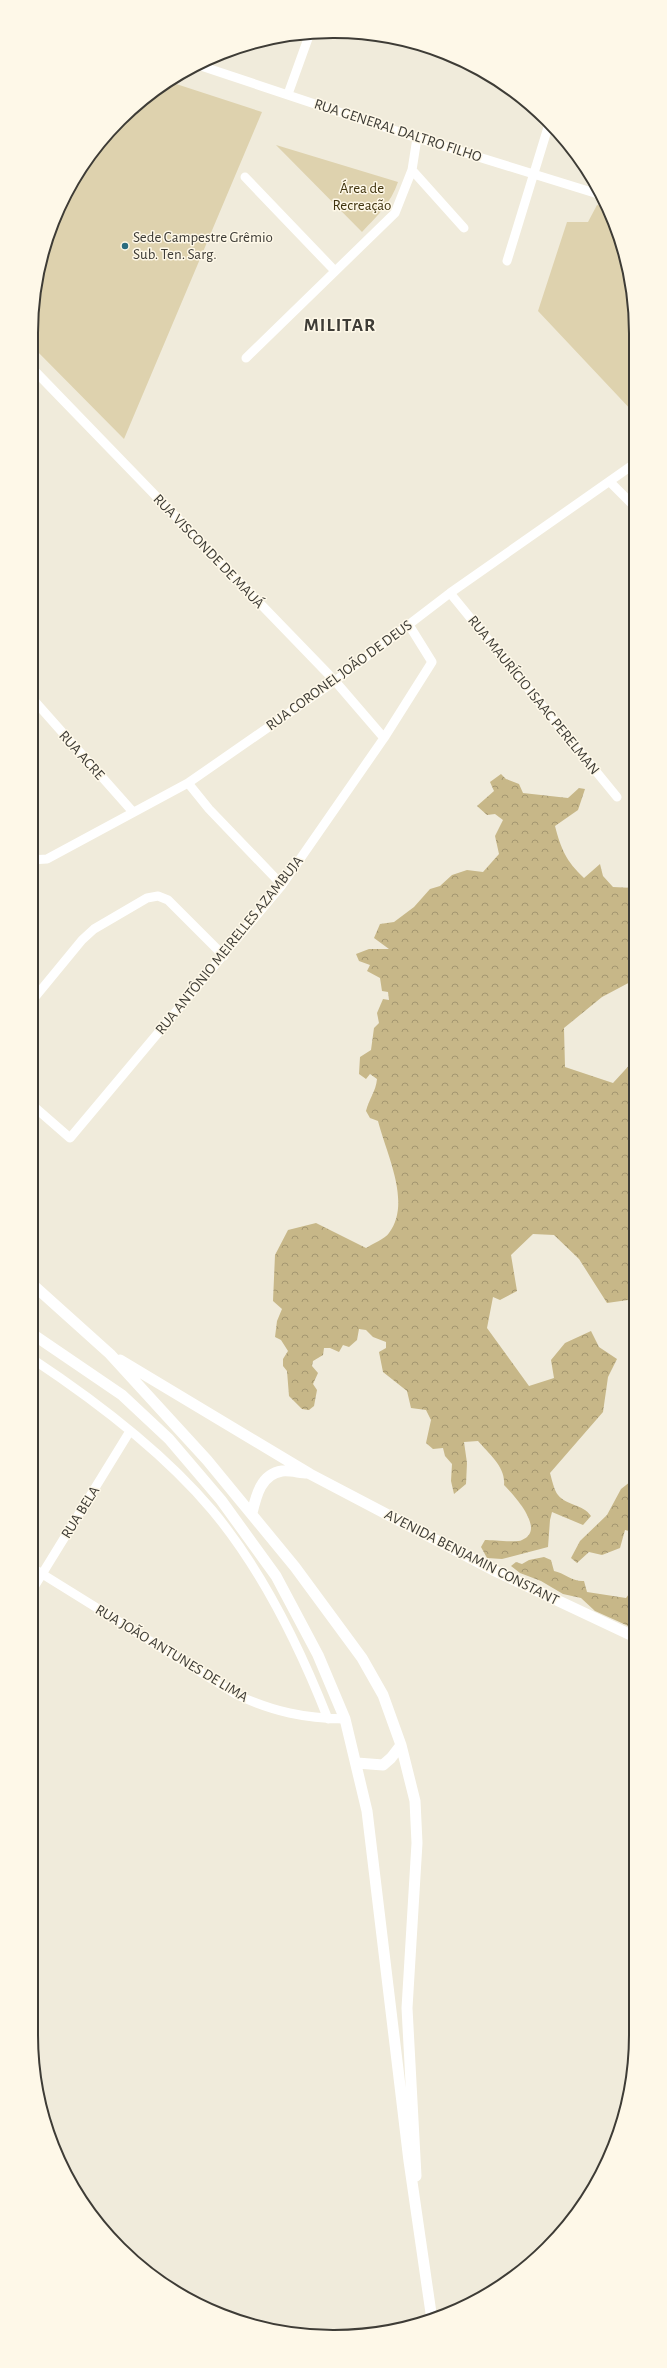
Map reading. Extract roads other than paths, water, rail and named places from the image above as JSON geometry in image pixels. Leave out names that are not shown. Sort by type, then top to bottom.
[{"type":"main road","points":[[38,1289],[110,1354],[207,1460],[295,1567],[362,1658],[384,1695],[401,1745],[415,1801],[417,1843],[407,2008],[416,2159],[415,2197]]},
{"type":"main road","points":[[38,1338],[122,1395],[169,1439],[221,1500],[276,1576],[318,1655],[345,1719],[357,1763],[367,1811],[377,1878],[408,2161],[415,2197],[431,2313]]},
{"type":"main road","name":"AVENIDA BENJAMIN CONSTANT","points":[[110,1354],[310,1474],[493,1570],[629,1634]]},
{"type":"main road","name":"AVENIDA BENJAMIN CONSTANT","points":[[252,1513],[256,1491],[268,1478],[282,1471],[310,1474]]},
{"type":"main road","points":[[357,1763],[383,1765],[391,1758],[401,1745]]},
{"type":"street","points":[[288,94],[308,40]]},
{"type":"street","name":"RUA GENERAL DALTRO FILHO","points":[[205,67],[417,138],[593,192]]},
{"type":"street","points":[[507,262],[547,130]]},
{"type":"street","points":[[246,358],[395,213],[412,170],[417,138]]},
{"type":"street","points":[[412,170],[464,228]]},
{"type":"street","points":[[245,177],[335,271]]},
{"type":"street","name":"RUA VISCONDE DE MAUÁ","points":[[38,374],[336,681],[384,738]]},
{"type":"street","name":"RUA CORONEL JOÃO DE DEUS","points":[[38,860],[47,859],[188,783],[336,681],[450,593],[629,468]]},
{"type":"street","points":[[610,482],[629,501]]},
{"type":"street","name":"RUA MAURÍCIO ISAAC PERELMAN","points":[[450,593],[617,797]]},
{"type":"street","name":"RUA ANTÔNIO MEIRELLES AZAMBUJA","points":[[38,1110],[70,1138],[282,885],[384,738],[432,662],[409,625]]},
{"type":"street","name":"RUA ACRE","points":[[38,705],[133,812]]},
{"type":"street","points":[[188,783],[209,809],[282,885]]},
{"type":"street","points":[[38,993],[82,940],[94,929],[147,898],[158,896],[168,900],[224,956]]},
{"type":"street","points":[[38,1363],[130,1431],[212,1510],[248,1559],[282,1617],[308,1667],[328,1719]]},
{"type":"street","name":"RUA BELA","points":[[38,1581],[130,1431]]},
{"type":"street","name":"RUA JOÃO ANTUNES DE LIMA","points":[[38,1571],[237,1695],[260,1705],[298,1716],[345,1719]]},
{"type":"place","name":"Sede Campestre Grêmio Sub. Ten. Sarg.","points":[[125,246]]},
{"type":"district","name":"MILITAR","points":[[340,324]]},
{"type":"park label","name":"Área de Recreação","points":[[362,196]]}]
